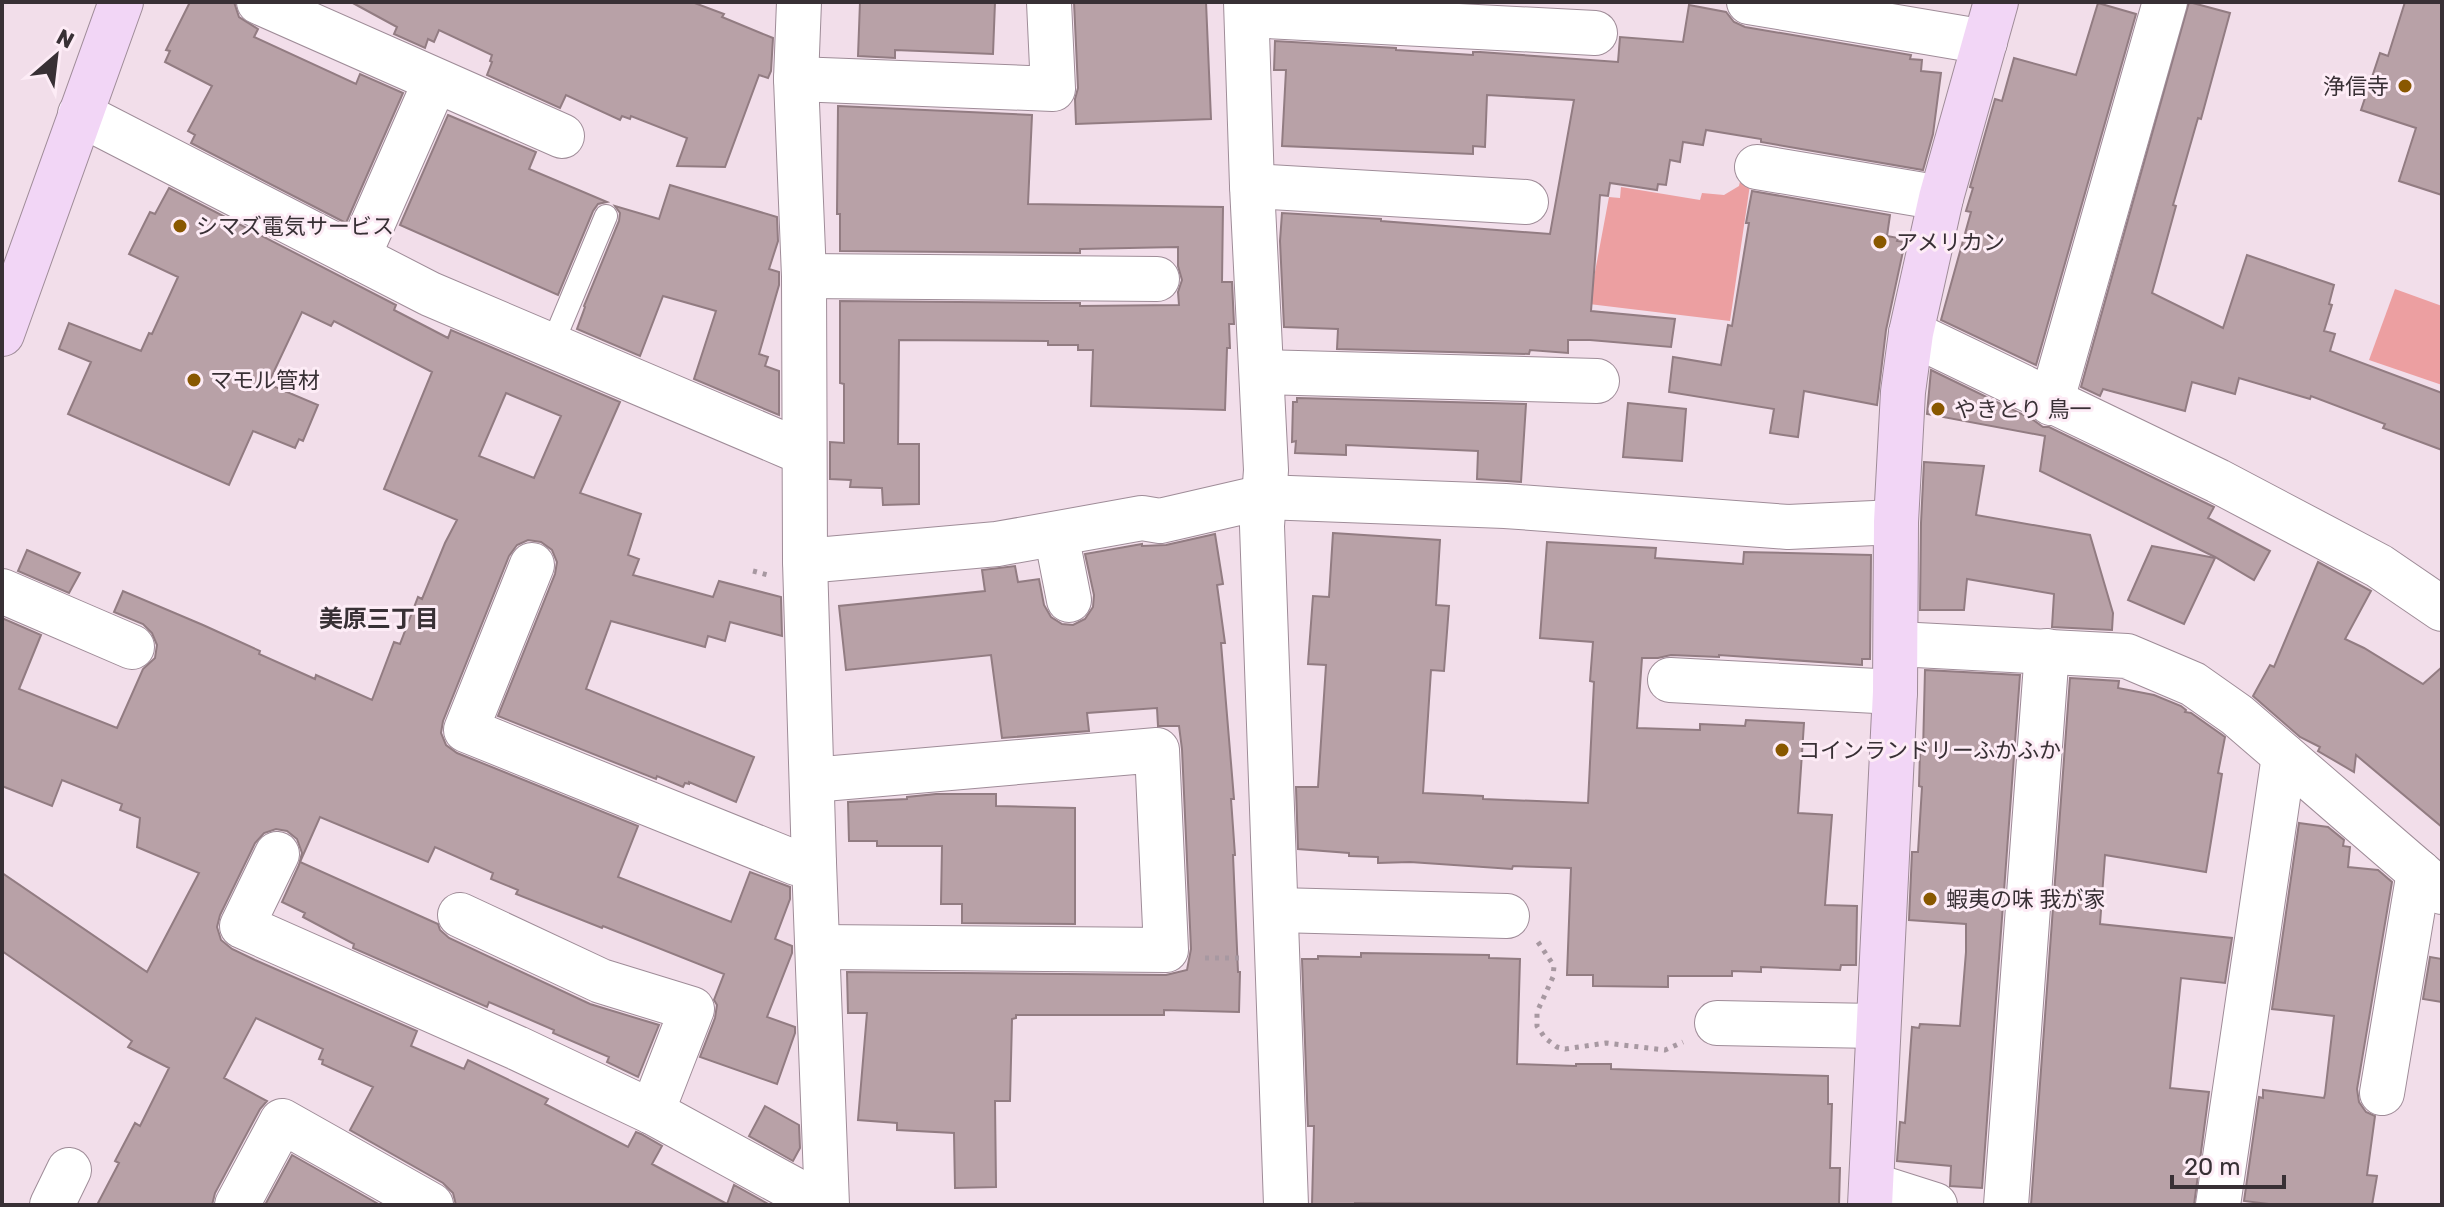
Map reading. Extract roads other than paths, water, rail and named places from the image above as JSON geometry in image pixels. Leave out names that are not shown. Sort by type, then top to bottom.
[{"type":"street","points":[[2,334],[121,2]]},
{"type":"street","points":[[259,2],[562,136]]},
{"type":"street","points":[[277,854],[242,926],[652,1112],[806,1196],[827,1201],[805,561],[804,276],[796,79],[799,2]]},
{"type":"street","points":[[796,79],[1053,89],[1049,2]]},
{"type":"street","points":[[1749,2],[1991,22],[1941,198],[1911,333],[1903,392],[1896,522],[1897,644],[1871,1195],[1935,1205]]},
{"type":"street","points":[[2051,403],[2165,2]]},
{"type":"street","points":[[1286,1205],[1262,526],[1266,470],[1246,9],[1595,33]]},
{"type":"street","points":[[358,257],[435,82]]},
{"type":"street","points":[[80,114],[430,294],[790,447],[804,450]]},
{"type":"street","points":[[1757,167],[1941,198]]},
{"type":"street","points":[[1252,186],[1526,202]]},
{"type":"street","points":[[804,276],[1157,279]]},
{"type":"street","points":[[1911,333],[2218,481],[2379,566],[2442,609]]},
{"type":"street","points":[[1262,372],[1597,381]]},
{"type":"street","points":[[805,561],[997,544],[1142,518],[1160,521],[1264,497],[1505,506],[1788,527],[1896,522]]},
{"type":"street","points":[[1056,534],[1069,600]]},
{"type":"street","points":[[532,565],[466,730],[796,863],[814,863]]},
{"type":"street","points":[[2,591],[132,647]]},
{"type":"street","points":[[1897,644],[2127,656],[2193,684],[2237,715],[2430,882],[2382,1093]]},
{"type":"street","points":[[2006,1205],[2047,651]]},
{"type":"street","points":[[1670,680],[1895,692]]},
{"type":"street","points":[[812,780],[1157,750],[1166,950],[819,947]]},
{"type":"street","points":[[2218,1205],[2284,756]]},
{"type":"street","points":[[1277,910],[1507,916]]},
{"type":"street","points":[[460,915],[601,981],[692,1009],[652,1112]]},
{"type":"street","points":[[1717,1023],[1877,1026]]},
{"type":"street","points":[[237,1205],[282,1121],[431,1205]]},
{"type":"lane","points":[[552,345],[606,216]]},
{"type":"place","name":"浄信寺","points":[[2405,86]]},
{"type":"place","name":"シマズ電気サービス","points":[[180,226]]},
{"type":"place","name":"アメリカン","points":[[1880,242]]},
{"type":"place","name":"マモル管材","points":[[194,380]]},
{"type":"place","name":"やきとり 鳥一","points":[[1938,409]]},
{"type":"place","name":"コインランドリーふかふか","points":[[1782,750]]},
{"type":"place","name":"蝦夷の味 我が家","points":[[1930,899]]},
{"type":"district","name":"美原三丁目","points":[[379,619]]}]
